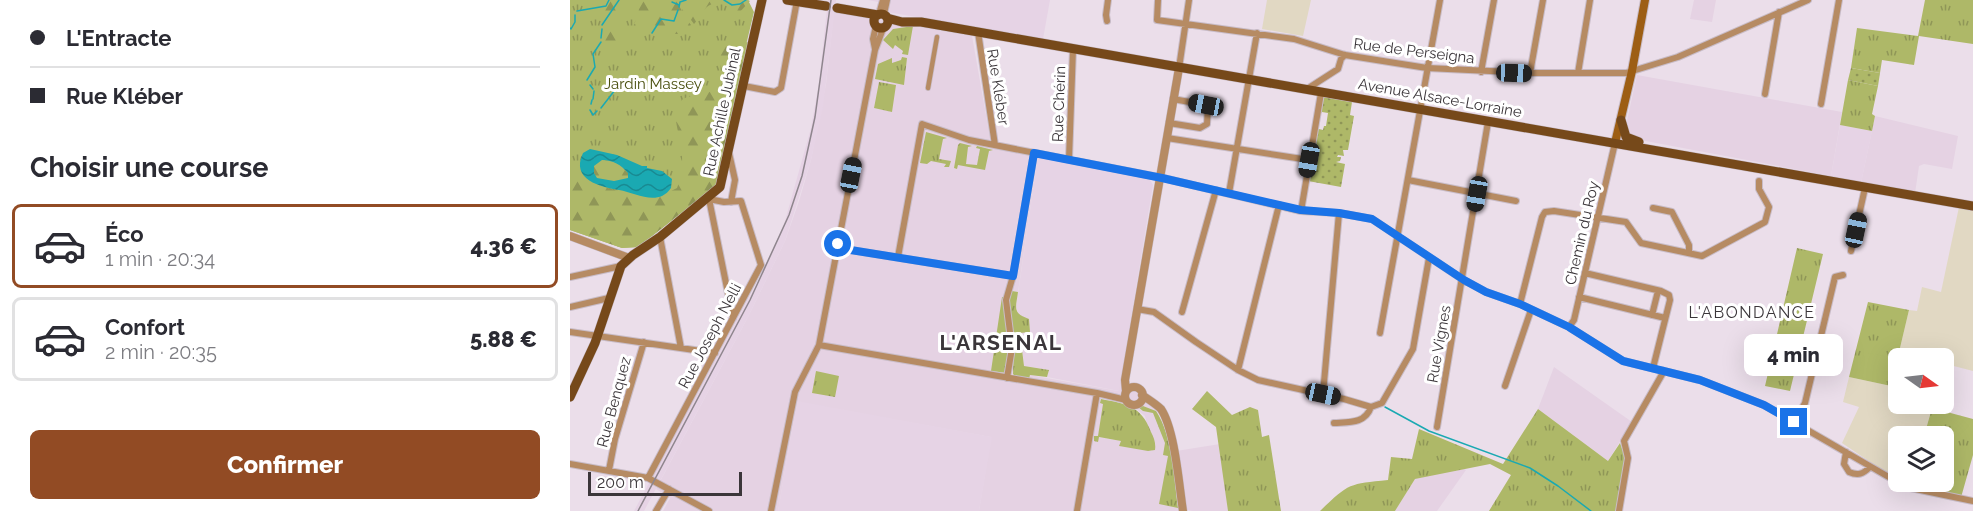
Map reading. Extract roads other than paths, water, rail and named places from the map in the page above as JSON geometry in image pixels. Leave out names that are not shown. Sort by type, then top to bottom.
[{"type":"main road","name":"Rue Achille Jubinal","points":[[621,266],[709,199],[720,187],[762,0]]},
{"type":"main road","points":[[787,0],[826,6]]},
{"type":"main road","points":[[1615,143],[1632,71],[1645,0]]},
{"type":"main road","name":"Avenue Alsace-Lorraine","points":[[837,8],[882,21],[921,22],[1305,91],[1973,206]]},
{"type":"main road","points":[[1621,120],[1624,135],[1630,140],[1685,151],[1696,158]]},
{"type":"main road","points":[[570,397],[597,336],[621,266]]},
{"type":"street","points":[[771,511],[795,392],[819,345],[875,50],[873,39],[882,21],[885,0]]},
{"type":"street","points":[[1107,21],[1108,0]]},
{"type":"street","name":"Rue de Perseigna","points":[[1158,0],[1157,20],[1257,33],[1302,41],[1345,55],[1427,68],[1530,73],[1632,71],[1678,57],[1808,0]]},
{"type":"street","points":[[1152,403],[1130,404],[1128,370],[1189,0]]},
{"type":"street","points":[[1380,333],[1440,0]]},
{"type":"street","points":[[1481,72],[1494,0]]},
{"type":"street","points":[[1530,73],[1543,0]]},
{"type":"street","points":[[1578,73],[1590,0]]},
{"type":"street","points":[[1821,104],[1839,0]]},
{"type":"street","points":[[744,86],[775,92],[781,88],[796,6]]},
{"type":"street","points":[[1765,94],[1779,12]]},
{"type":"street","name":"Rue Kléber","points":[[978,32],[995,145]]},
{"type":"street","points":[[1229,193],[1257,33]]},
{"type":"street","points":[[927,88],[936,37]]},
{"type":"street","name":"Rue Chérin","points":[[1069,159],[1073,49]]},
{"type":"street","points":[[1305,91],[1338,69],[1345,55]]},
{"type":"street","points":[[1301,210],[1321,93]]},
{"type":"street","points":[[1169,123],[1200,128],[1207,123],[1208,106],[1173,99]]},
{"type":"street","name":"Rue Vignes","points":[[1437,427],[1488,122]]},
{"type":"street","points":[[898,257],[922,123],[969,140],[1160,178],[1301,210],[1339,213],[1372,219],[1462,279],[1486,292],[1520,304],[1569,327],[1623,361],[1717,386],[1764,405],[1906,487],[1973,501]]},
{"type":"street","points":[[1167,138],[1309,160]]},
{"type":"street","name":"Chemin du Roy","points":[[1569,327],[1574,320],[1615,143]]},
{"type":"street","points":[[729,153],[735,180],[731,202],[709,199],[733,318]]},
{"type":"street","points":[[1007,378],[1012,348],[1006,300],[1013,276],[1034,153]]},
{"type":"street","points":[[1408,180],[1516,201]]},
{"type":"street","points":[[1520,304],[1545,212],[1554,211],[1626,222],[1641,243],[1702,256],[1765,222],[1769,207],[1760,189],[1759,181]]},
{"type":"street","points":[[1851,251],[1865,188]]},
{"type":"street","points":[[1182,312],[1216,190]]},
{"type":"street","name":"Rue Joseph Nelli","points":[[648,478],[761,265],[741,201],[731,202]]},
{"type":"street","points":[[1238,370],[1279,205]]},
{"type":"street","points":[[1653,208],[1672,212],[1689,246],[1689,254]]},
{"type":"street","points":[[1323,394],[1339,213]]},
{"type":"street","points":[[570,236],[629,258]]},
{"type":"street","points":[[660,237],[681,348]]},
{"type":"street","points":[[838,248],[1013,276]]},
{"type":"street","points":[[1137,309],[1154,312],[1238,370],[1258,380],[1371,407],[1382,403],[1413,349],[1429,258]]},
{"type":"street","points":[[570,277],[621,266]]},
{"type":"street","points":[[1585,273],[1669,295],[1653,368]]},
{"type":"street","points":[[1794,422],[1805,403],[1834,277],[1843,274]]},
{"type":"street","points":[[1652,315],[1658,291]]},
{"type":"street","points":[[1579,297],[1665,318]]},
{"type":"street","points":[[570,307],[609,298]]},
{"type":"street","points":[[1505,386],[1531,310]]},
{"type":"street","points":[[570,332],[715,353]]},
{"type":"street","name":"Rue Benquez","points":[[609,470],[615,439],[644,342]]},
{"type":"street","points":[[819,345],[1110,396],[1140,390],[1161,410],[1172,441],[1183,511]]},
{"type":"street","points":[[1619,511],[1628,458],[1624,441],[1664,371]]},
{"type":"street","points":[[1077,511],[1097,393]]},
{"type":"street","points":[[1137,404],[1142,394]]},
{"type":"street","points":[[1334,423],[1357,421],[1366,416],[1371,407]]},
{"type":"street","points":[[1846,452],[1844,464],[1849,472],[1860,474],[1865,472],[1869,466]]},
{"type":"street","points":[[570,464],[648,478],[709,511]]},
{"type":"street","points":[[656,511],[669,489]]},
{"type":"water","points":[[590,149],[617,155],[647,166],[647,168],[662,171],[672,179],[671,188],[666,194],[653,198],[596,184],[584,176],[581,170],[580,162],[583,153]],"holes":[[[606,160],[623,168],[628,173],[628,178],[614,181],[597,178],[594,166]]]},
{"type":"waterway","points":[[577,11],[606,6],[609,0]]},
{"type":"waterway","points":[[602,25],[619,0]]},
{"type":"waterway","points":[[679,7],[680,2],[686,0]]},
{"type":"waterway","points":[[724,0],[732,5],[746,0]]},
{"type":"waterway","points":[[672,2],[679,5]]},
{"type":"waterway","points":[[652,33],[661,19],[674,21],[678,10]]},
{"type":"waterway","points":[[570,28],[575,22],[575,15]]},
{"type":"waterway","points":[[601,38],[602,29]]},
{"type":"waterway","points":[[587,80],[595,67],[593,54],[601,42]]},
{"type":"waterway","points":[[590,85],[593,89]]},
{"type":"waterway","points":[[601,108],[615,90],[623,86]]},
{"type":"waterway","points":[[593,99],[594,91]]},
{"type":"waterway","points":[[591,104],[592,100]]},
{"type":"waterway","points":[[590,110],[593,115],[597,111]]},
{"type":"waterway","points":[[1385,407],[1429,431],[1530,468],[1591,511]]},
{"type":"railway","points":[[638,511],[750,300],[789,215],[802,176],[815,117],[831,0]]},
{"type":"district","name":"L'ABONDANCE","points":[[1752,312]]},
{"type":"district","name":"L'ARSENAL","points":[[1001,343]]},
{"type":"park label","name":"Jardin Massey","points":[[653,84]]}]
